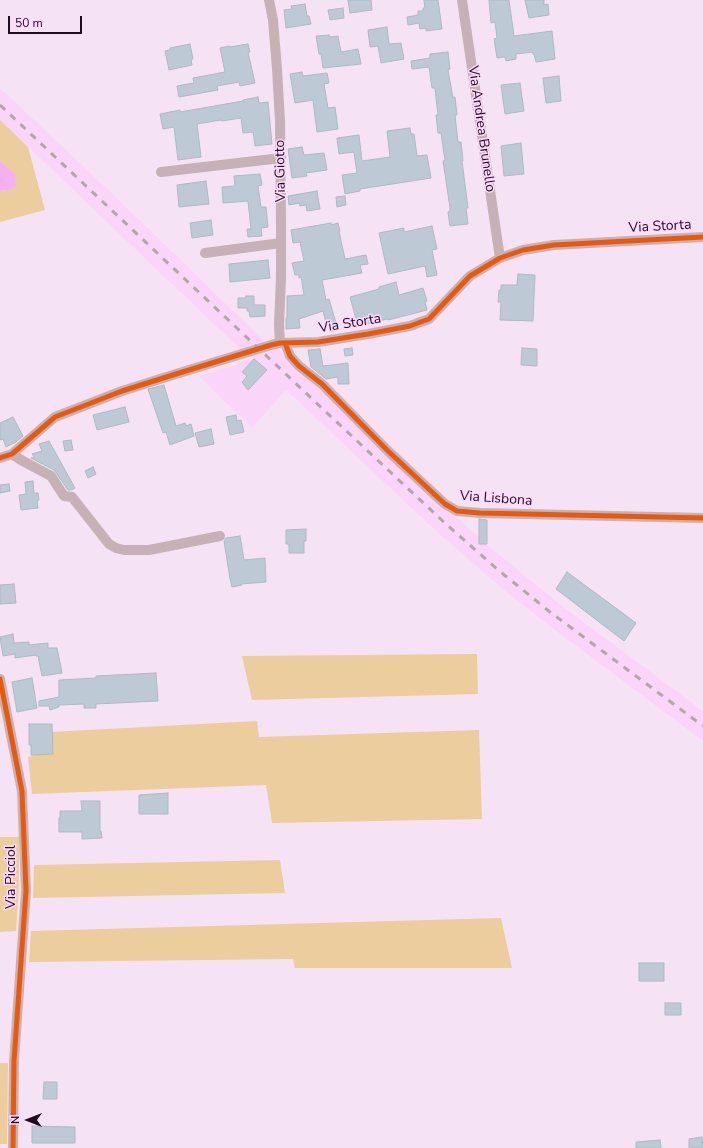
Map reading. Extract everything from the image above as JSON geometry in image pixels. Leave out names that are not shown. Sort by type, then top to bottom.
[{"type":"street","name":"Via Giotto","points":[[270,0],[277,69],[281,158],[281,277],[279,316],[283,343]]},
{"type":"street","name":"Via Andrea Brunello","points":[[462,0],[500,258]]},
{"type":"street","points":[[161,172],[281,158]]},
{"type":"street","name":"Via Storta","points":[[0,458],[12,454],[55,417],[176,374],[259,350],[271,345],[283,343],[318,342],[368,334],[410,326],[429,319],[470,276],[500,258],[523,250],[554,245],[703,237]]},
{"type":"street","points":[[205,253],[281,243]]},
{"type":"street","name":"Via Lisbona","points":[[283,343],[290,356],[299,366],[322,384],[387,450],[445,504],[458,511],[480,513],[703,518]]},
{"type":"street","points":[[12,454],[50,476],[64,496],[72,497],[109,544],[116,548],[124,550],[149,550],[220,536]]},
{"type":"street","name":"Via Picciol","points":[[0,679],[22,791],[26,891],[14,1061],[12,1148]]},
{"type":"shaded area","points":[[0,88],[118,199],[266,343],[241,350],[0,120]]},
{"type":"shaded area","points":[[0,120],[28,147],[45,210],[0,222],[0,191],[8,190],[6,167],[0,161]]},
{"type":"shaded area","points":[[0,161],[15,174],[16,186],[8,190],[0,191]]},
{"type":"shaded area","points":[[276,347],[408,473],[491,548],[562,606],[703,711],[703,741],[504,590],[437,532],[286,390],[252,428],[199,376],[236,365],[240,362],[253,358],[249,355]]},
{"type":"shaded area","points":[[477,654],[478,694],[252,700],[242,656]]},
{"type":"shaded area","points":[[257,721],[259,737],[479,730],[482,819],[272,823],[266,785],[32,794],[28,757],[51,750],[50,732]]},
{"type":"shaded area","points":[[0,837],[19,837],[19,885],[16,931],[0,932]]},
{"type":"shaded area","points":[[280,860],[285,893],[33,898],[34,865]]},
{"type":"shaded area","points":[[501,918],[512,968],[295,968],[293,959],[29,962],[31,931]]},
{"type":"shaded area","points":[[0,1063],[8,1063],[7,1144],[0,1144]]},
{"type":"building","points":[[348,0],[371,0],[372,10],[350,13]]},
{"type":"building","points":[[424,0],[438,0],[442,29],[426,31],[426,28],[420,29],[419,23],[408,25],[407,17],[418,15],[418,11],[423,11],[423,8],[425,8]]},
{"type":"building","points":[[489,0],[509,0],[514,36],[552,31],[555,59],[536,62],[532,52],[516,54],[516,59],[506,61],[505,57],[497,58],[494,39],[497,38],[495,22],[491,23]]},
{"type":"building","points":[[525,0],[544,0],[544,5],[548,4],[549,15],[529,18]]},
{"type":"building","points":[[305,4],[307,16],[309,16],[311,24],[286,28],[284,10],[292,9],[291,6]]},
{"type":"building","points":[[343,8],[344,18],[330,20],[328,10]]},
{"type":"building","points":[[387,27],[389,44],[401,43],[404,59],[381,63],[378,46],[370,47],[368,30]]},
{"type":"building","points":[[329,35],[329,37],[338,36],[341,52],[358,49],[361,64],[323,68],[316,36]]},
{"type":"building","points":[[190,44],[193,59],[191,60],[192,65],[169,70],[165,51],[170,50],[170,48]]},
{"type":"building","points":[[248,44],[250,52],[248,52],[255,83],[240,86],[239,82],[217,86],[218,90],[179,97],[177,86],[194,83],[193,78],[225,72],[220,48]]},
{"type":"building","points":[[448,52],[450,69],[448,70],[453,98],[455,97],[458,142],[461,142],[468,208],[466,208],[468,224],[450,226],[448,212],[450,211],[450,208],[443,161],[445,160],[441,133],[438,133],[435,88],[432,88],[429,67],[412,69],[411,61],[430,58],[430,54]]},
{"type":"building","points":[[302,72],[303,76],[327,73],[329,83],[324,84],[328,108],[335,107],[338,129],[317,132],[313,100],[295,103],[290,74]]},
{"type":"building","points":[[559,76],[561,101],[546,103],[543,78]]},
{"type":"building","points":[[520,83],[524,111],[505,114],[501,85]]},
{"type":"building","points":[[258,97],[259,103],[268,102],[272,144],[255,146],[253,132],[243,133],[241,118],[197,124],[201,157],[178,160],[174,127],[163,129],[160,114],[180,110],[180,112]]},
{"type":"building","points":[[410,128],[411,134],[414,134],[417,156],[427,155],[431,178],[360,189],[360,191],[345,194],[342,175],[357,173],[354,152],[339,154],[337,138],[359,135],[362,161],[390,157],[387,131]]},
{"type":"building","points":[[521,143],[524,174],[504,176],[501,146]]},
{"type":"building","points":[[302,147],[304,155],[324,153],[327,170],[306,173],[307,176],[292,178],[288,149]]},
{"type":"building","points":[[260,174],[262,185],[258,186],[261,207],[266,207],[268,227],[261,228],[262,236],[248,237],[247,229],[251,229],[248,201],[223,203],[222,187],[235,186],[234,176]]},
{"type":"building","points":[[206,181],[209,204],[179,207],[177,185]]},
{"type":"building","points":[[317,191],[320,209],[307,211],[306,205],[300,206],[299,203],[289,205],[288,196]]},
{"type":"building","points":[[345,196],[346,205],[337,207],[336,197]]},
{"type":"building","points":[[211,220],[213,235],[192,238],[190,223]]},
{"type":"building","points":[[331,223],[331,225],[338,223],[345,259],[366,255],[368,264],[360,265],[362,273],[322,280],[326,300],[329,299],[338,330],[331,332],[328,322],[326,323],[323,311],[299,319],[300,328],[286,329],[287,296],[304,295],[301,277],[299,278],[299,275],[295,275],[292,263],[304,261],[300,242],[293,243],[291,230]]},
{"type":"building","points":[[432,226],[437,249],[432,250],[437,275],[427,277],[425,266],[388,274],[379,233],[404,228],[404,232]]},
{"type":"building","points":[[268,260],[270,278],[230,282],[229,264]]},
{"type":"building","points":[[518,274],[535,275],[533,321],[500,320],[501,302],[498,302],[499,290],[501,290],[501,285],[517,285]]},
{"type":"building","points":[[396,282],[399,295],[423,288],[427,301],[425,302],[427,310],[358,326],[350,297],[379,289],[379,287]]},
{"type":"building","points":[[246,296],[254,296],[254,305],[265,305],[265,316],[250,317],[247,308],[238,308],[238,298],[246,298]]},
{"type":"building","points":[[352,348],[353,355],[345,356],[344,349]]},
{"type":"building","points":[[522,348],[537,349],[537,366],[521,365]]},
{"type":"building","points":[[320,349],[323,366],[348,363],[349,384],[338,384],[338,377],[326,379],[311,367],[308,350]]},
{"type":"building","points":[[254,359],[267,370],[248,390],[242,382],[247,376],[242,372]]},
{"type":"building","points":[[164,385],[176,426],[185,423],[186,426],[191,424],[194,436],[170,445],[166,432],[163,433],[148,389]]},
{"type":"building","points":[[125,407],[129,422],[97,430],[93,415]]},
{"type":"building","points":[[236,415],[237,421],[241,420],[244,432],[230,435],[226,417]]},
{"type":"building","points":[[13,417],[23,436],[16,442],[6,447],[3,439],[0,440],[0,423]]},
{"type":"building","points":[[211,429],[214,444],[199,447],[195,433]]},
{"type":"building","points":[[71,440],[73,450],[65,451],[63,441]]},
{"type":"building","points":[[49,441],[75,488],[71,490],[68,490],[54,470],[31,458],[34,457],[32,454],[42,451],[39,444]]},
{"type":"building","points":[[93,467],[96,474],[88,478],[85,471]]},
{"type":"building","points":[[33,481],[34,493],[38,493],[38,508],[21,510],[19,495],[26,494],[25,482]]},
{"type":"building","points":[[9,484],[10,491],[0,493],[0,485]]},
{"type":"building","points":[[479,519],[487,520],[487,544],[479,544]]},
{"type":"building","points":[[306,529],[304,553],[289,553],[289,544],[286,544],[286,530]]},
{"type":"building","points":[[240,536],[244,560],[265,558],[266,582],[241,584],[242,585],[232,587],[224,541],[226,538]]},
{"type":"building","points":[[567,572],[636,623],[624,641],[556,589]]},
{"type":"building","points":[[14,584],[16,603],[0,604],[0,585]]},
{"type":"building","points":[[13,634],[14,643],[29,642],[29,645],[48,643],[48,648],[57,648],[62,673],[42,676],[38,656],[36,655],[15,658],[15,654],[3,656],[0,637]]},
{"type":"building","points":[[156,673],[158,701],[96,704],[96,708],[84,708],[84,704],[59,705],[59,707],[50,710],[49,706],[39,706],[39,701],[59,697],[59,680],[96,678],[96,676]]},
{"type":"building","points":[[32,678],[37,708],[17,712],[12,682]]},
{"type":"building","points":[[29,724],[52,724],[53,754],[31,755],[31,745],[29,745]]},
{"type":"building","points":[[168,793],[168,814],[139,814],[139,795]]},
{"type":"building","points":[[81,801],[100,801],[100,831],[102,838],[82,839],[82,832],[59,832],[60,811],[82,811]]},
{"type":"building","points":[[639,963],[664,963],[664,981],[639,981]]},
{"type":"building","points":[[665,1003],[681,1003],[681,1015],[665,1015]]},
{"type":"building","points":[[44,1082],[57,1082],[57,1099],[43,1099]]},
{"type":"building","points":[[32,1126],[75,1127],[75,1143],[32,1143]]},
{"type":"building","points":[[702,1137],[703,1148],[689,1148],[689,1139]]},
{"type":"building","points":[[660,1140],[661,1148],[636,1148],[636,1142]]},
{"type":"railway","points":[[0,105],[447,525],[497,569],[550,612],[703,726]]},
{"type":"cycle path","points":[[0,458],[12,454],[55,417],[122,391],[271,345],[280,343],[318,342],[368,334],[410,326],[429,319],[470,276],[500,258],[523,250],[554,245],[703,237]]},
{"type":"cycle path","points":[[285,343],[290,356],[299,366],[322,384],[387,450],[433,493],[445,504],[457,511],[480,513],[703,518]]},
{"type":"cycle path","points":[[0,679],[22,791],[26,891],[14,1061],[13,1148]]}]
